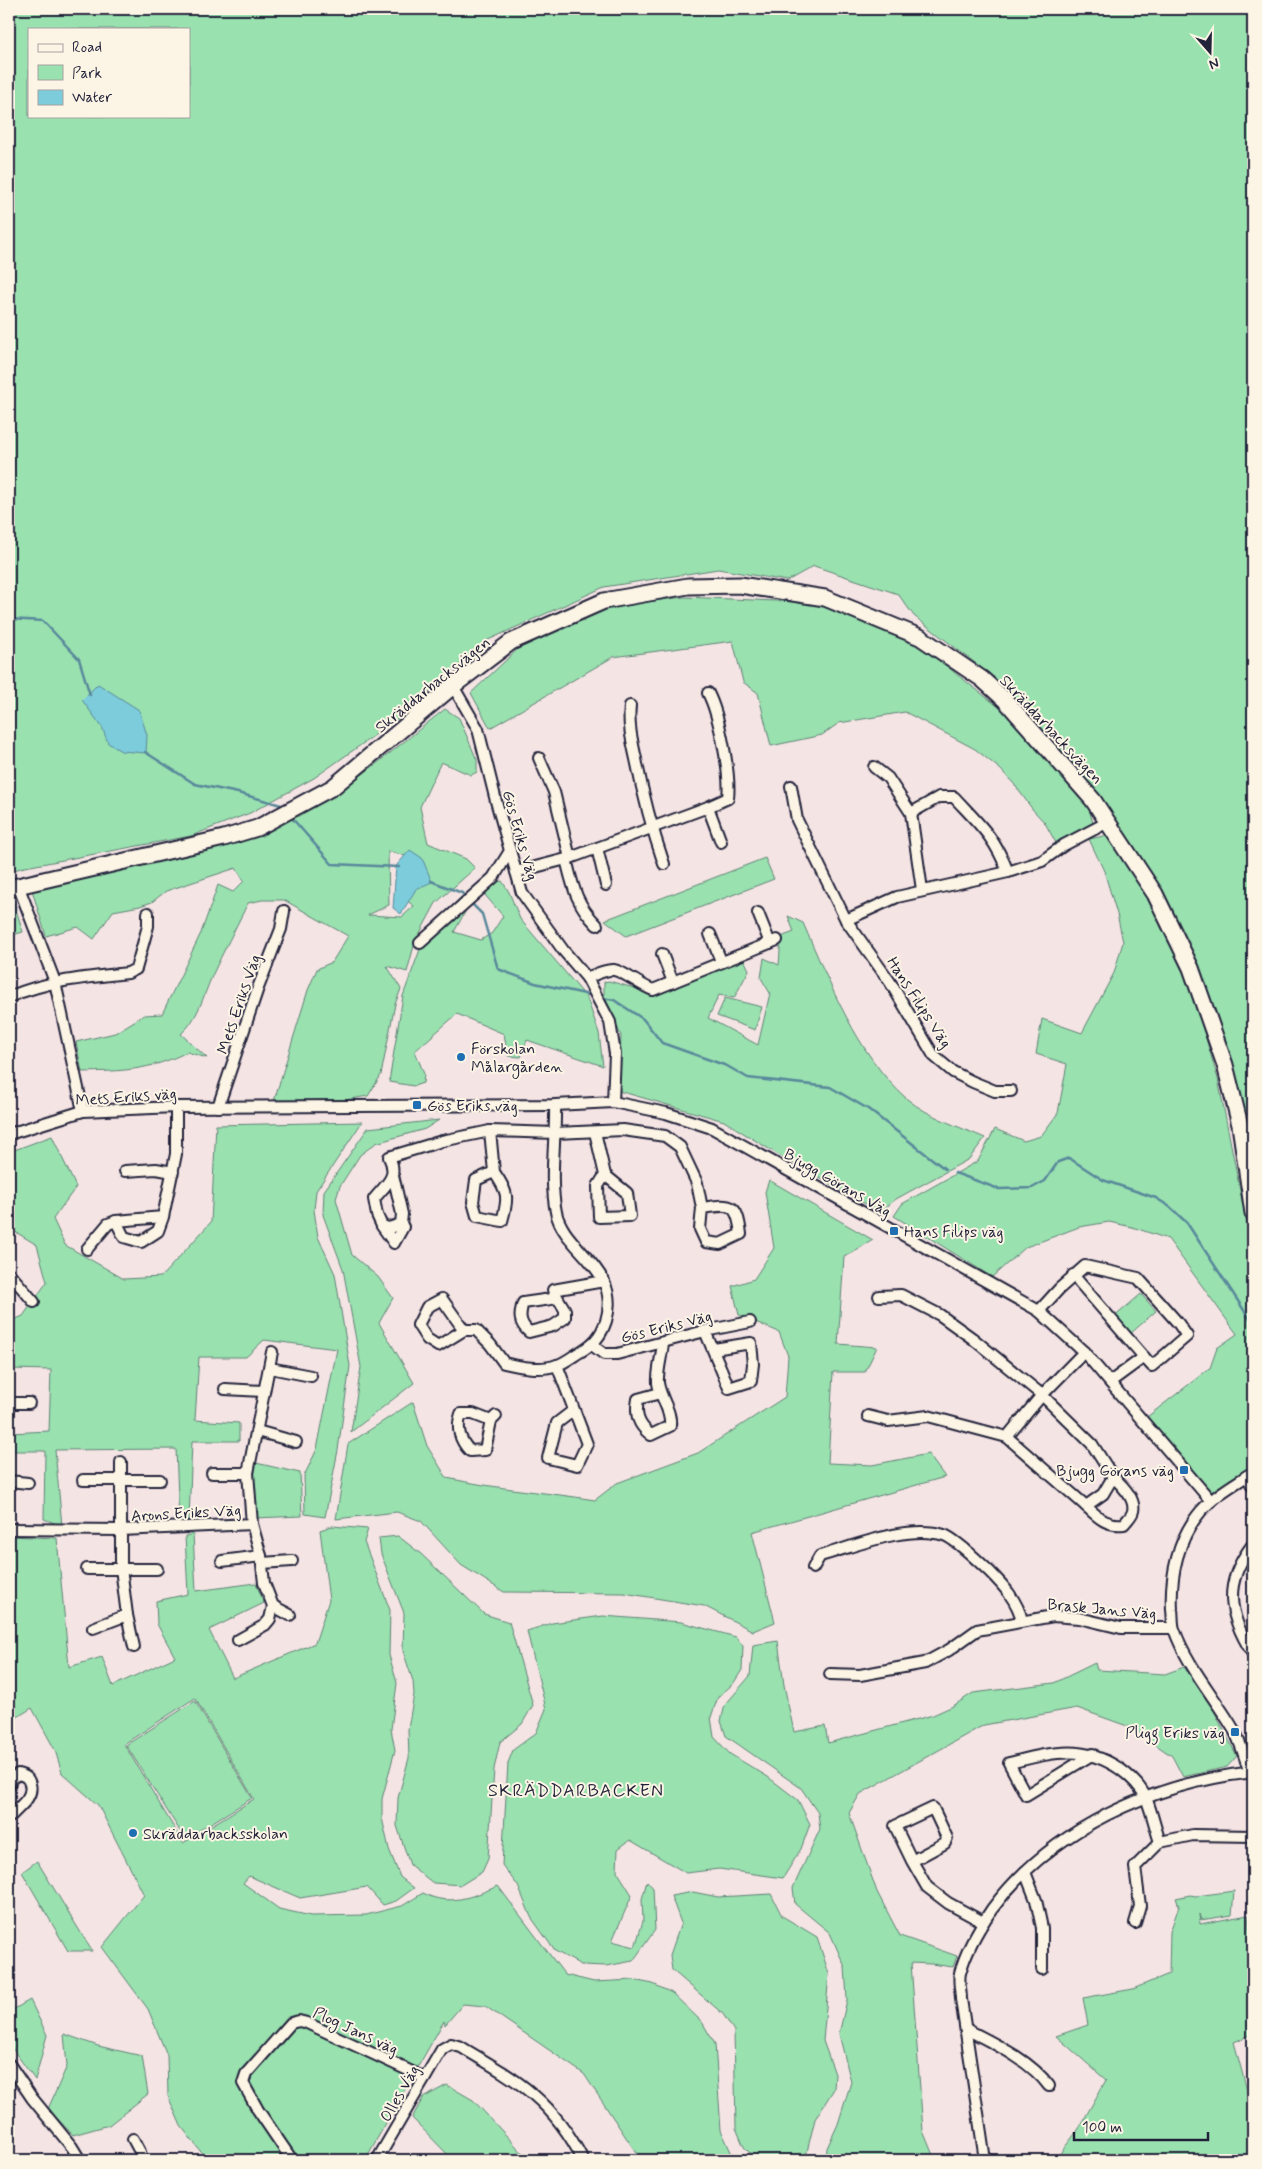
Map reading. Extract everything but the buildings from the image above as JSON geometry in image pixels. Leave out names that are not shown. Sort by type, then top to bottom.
[{"type":"street","name":"Skräddarbacksvägen","points":[[13,886],[224,838],[257,828],[333,787],[453,686],[511,642],[604,601],[629,595],[688,586],[740,586],[825,598],[920,637],[982,679],[1005,700],[1094,800],[1155,894],[1191,968],[1225,1065],[1238,1116],[1253,1213]]},
{"type":"street","name":"Gös Eriks Väg","points":[[453,686],[478,729],[522,893],[536,914],[587,978],[610,1022],[615,1054],[613,1102]]},
{"type":"street","points":[[516,872],[597,848],[728,798],[729,787],[714,704],[708,693]]},
{"type":"street","points":[[630,706],[628,722],[652,828],[664,864]]},
{"type":"street","points":[[539,758],[554,792],[576,897],[587,915],[597,925]]},
{"type":"street","points":[[874,767],[888,778],[911,812],[922,890]]},
{"type":"street","name":"Hans Filips Väg","points":[[791,786],[797,820],[846,920],[890,982],[934,1056],[953,1072],[973,1082],[995,1090],[1012,1091]]},
{"type":"street","points":[[911,812],[939,797],[954,796],[991,836],[1000,851],[1008,872]]},
{"type":"street","points":[[708,807],[721,842]]},
{"type":"street","points":[[846,920],[897,897],[1008,872],[1042,861],[1064,845],[1108,822]]},
{"type":"street","points":[[597,848],[606,885]]},
{"type":"street","points":[[420,943],[493,878],[510,851]]},
{"type":"street","points":[[13,886],[55,982],[83,1112]]},
{"type":"street","name":"Mets Eriks Väg","points":[[218,1107],[258,988],[281,929],[284,911]]},
{"type":"street","points":[[9,997],[55,982],[128,973],[136,969],[148,926],[148,913]]},
{"type":"street","points":[[587,978],[600,972],[614,970],[653,990],[720,961],[773,941],[758,913]]},
{"type":"street","points":[[710,934],[720,961]]},
{"type":"street","points":[[662,954],[673,982]]},
{"type":"street","points":[[218,1107],[555,1105],[613,1102]]},
{"type":"street","name":"Bjugg Görans Väg","points":[[613,1102],[666,1113],[712,1128],[1039,1311],[1084,1352],[1211,1501]]},
{"type":"street","name":"Gös Eriks Väg","points":[[464,1330],[476,1330],[490,1344],[504,1363],[524,1368],[557,1366],[592,1345],[602,1331],[609,1309],[604,1281],[588,1257],[560,1226],[556,1211],[554,1184],[555,1105]]},
{"type":"street","points":[[116,1221],[124,1237],[142,1242],[158,1231],[163,1217],[176,1154],[176,1107]]},
{"type":"street","name":"Mets Eriks väg","points":[[9,1134],[83,1112],[176,1107],[218,1107]]},
{"type":"street","points":[[393,1175],[374,1199],[377,1215],[394,1243],[403,1228],[401,1224],[402,1214],[393,1175],[394,1166],[388,1157],[442,1141],[490,1131],[556,1133],[623,1130],[665,1136],[680,1147],[697,1183],[702,1208],[700,1229],[706,1242],[720,1244],[741,1234],[739,1216],[736,1209],[728,1204],[702,1208]]},
{"type":"street","points":[[490,1131],[494,1172],[506,1191],[507,1205],[502,1220],[477,1216],[472,1202],[476,1180],[494,1172]]},
{"type":"street","points":[[595,1132],[605,1175],[627,1193],[630,1216],[599,1217],[598,1186],[605,1175]]},
{"type":"street","points":[[125,1171],[156,1169],[173,1172]]},
{"type":"street","points":[[87,1248],[108,1224],[116,1221],[163,1217]]},
{"type":"street","points":[[382,1226],[389,1228],[401,1224]]},
{"type":"street","points":[[1039,1311],[1073,1275],[1085,1266],[1138,1278],[1178,1323],[1187,1336],[1152,1366],[1073,1275]]},
{"type":"street","points":[[9,1273],[34,1302]]},
{"type":"street","points":[[558,1298],[523,1303],[520,1314],[522,1326],[530,1332],[553,1326],[565,1318],[565,1310],[554,1290],[604,1281]]},
{"type":"street","points":[[9,1287],[21,1286]]},
{"type":"street","points":[[868,1416],[888,1421],[928,1416],[1007,1438],[1097,1516],[1112,1525],[1124,1524],[1133,1513],[1133,1504],[1092,1444],[1042,1395],[972,1338],[940,1315],[901,1295],[879,1296]]},
{"type":"street","points":[[442,1299],[464,1330],[438,1346],[428,1339],[418,1325],[427,1307],[442,1299]]},
{"type":"street","name":"Gös Eriks Väg","points":[[592,1345],[604,1354],[617,1354],[705,1331],[750,1322]]},
{"type":"street","name":"Gös Eriks Väg","points":[[705,1331],[729,1388],[751,1381],[753,1364],[751,1343],[714,1349]]},
{"type":"street","name":"Gös Eriks Väg","points":[[660,1393],[658,1382],[663,1343]]},
{"type":"street","name":"Arons Eriks Väg","points":[[272,1352],[248,1473],[252,1524],[261,1559],[264,1583],[273,1606]]},
{"type":"street","points":[[1007,1438],[1042,1395],[1084,1352]]},
{"type":"street","points":[[1110,1382],[1144,1356]]},
{"type":"street","points":[[557,1366],[574,1410],[587,1444],[577,1465],[548,1458],[557,1424],[574,1410]]},
{"type":"street","points":[[270,1368],[311,1376]]},
{"type":"street","points":[[226,1389],[264,1391]]},
{"type":"street","points":[[9,1402],[29,1403]]},
{"type":"street","points":[[257,1431],[296,1442]]},
{"type":"street","name":"Arons Eriks Väg","points":[[121,1462],[121,1568],[127,1615],[134,1647]]},
{"type":"street","points":[[212,1472],[248,1473]]},
{"type":"street","points":[[985,2160],[966,2030],[960,1974],[970,1945],[983,1922],[1006,1890],[1025,1872],[1050,1850],[1088,1826],[1146,1798],[1194,1783],[1252,1772],[1235,1732],[1210,1691],[1191,1667],[1173,1628],[1171,1592],[1174,1566],[1182,1542],[1194,1521],[1211,1501],[1250,1474],[1253,1487]]},
{"type":"street","points":[[1086,1506],[1103,1494],[1113,1477]]},
{"type":"street","name":"Arons Eriks Väg","points":[[83,1480],[160,1480]]},
{"type":"street","points":[[9,1481],[28,1483]]},
{"type":"street","name":"Arons Eriks Väg","points":[[9,1529],[121,1530],[252,1524]]},
{"type":"street","points":[[814,1568],[820,1556],[909,1532],[944,1536],[973,1556],[1003,1585],[1020,1611],[1022,1621]]},
{"type":"street","points":[[1253,1544],[1240,1561],[1233,1580],[1232,1595],[1233,1614],[1253,1654]]},
{"type":"street","points":[[222,1561],[261,1559],[292,1561]]},
{"type":"street","points":[[87,1569],[157,1569]]},
{"type":"street","points":[[238,1640],[265,1625],[270,1619],[273,1606],[290,1615]]},
{"type":"street","points":[[93,1628],[127,1615]]},
{"type":"street","name":"Brask Jans Väg","points":[[830,1674],[860,1675],[925,1663],[949,1650],[977,1630],[1053,1616],[1079,1618],[1121,1628],[1173,1628]]},
{"type":"street","points":[[1093,1754],[1026,1795],[1009,1763],[1064,1751],[1093,1754],[1108,1761],[1137,1783],[1146,1798],[1160,1842]]},
{"type":"street","points":[[9,1785],[11,1779],[18,1774],[25,1776],[31,1792],[28,1799],[9,1818]]},
{"type":"street","points":[[912,1861],[945,1843],[947,1838],[945,1830],[932,1808],[895,1826],[912,1861],[926,1887],[948,1903],[983,1922]]},
{"type":"street","points":[[1135,1923],[1140,1906],[1135,1867],[1160,1842],[1193,1835],[1253,1836]]},
{"type":"street","points":[[1025,1872],[1036,1900],[1042,1928],[1042,1969]]},
{"type":"street","name":"Plog Jans väg","points":[[292,2160],[258,2110],[243,2083],[246,2074],[293,2022],[307,2023],[425,2078]]},
{"type":"street","points":[[966,2030],[995,2044],[1040,2074],[1049,2086]]},
{"type":"street","name":"Olles Väg","points":[[377,2160],[442,2049],[451,2044],[491,2065],[526,2088],[546,2106],[566,2129],[583,2160]]},
{"type":"street","points":[[9,2064],[32,2098],[72,2147],[80,2160]]},
{"type":"street","points":[[133,2139],[142,2160]]},
{"type":"green space","points":[[9,9],[1253,9],[1253,1171],[1188,947],[1101,796],[996,679],[914,616],[898,594],[814,566],[787,581],[718,569],[604,587],[486,641],[399,718],[314,778],[250,813],[191,836],[20,868],[9,873]]},
{"type":"green space","points":[[684,597],[823,603],[918,644],[1004,711],[1089,809],[1093,823],[1056,843],[1045,823],[1000,769],[975,749],[905,712],[839,723],[822,735],[771,746],[758,693],[743,682],[733,641],[613,657],[490,728],[471,693],[519,648],[607,607]]},
{"type":"green space","points":[[445,709],[459,718],[477,760],[477,772],[471,775],[441,762],[420,807],[428,843],[466,859],[475,868],[436,903],[415,942],[407,972],[387,966],[401,989],[395,1004],[381,1075],[368,1096],[345,1100],[274,1101],[308,990],[317,969],[332,962],[348,936],[284,900],[262,900],[248,903],[216,967],[196,1015],[181,1034],[207,1058],[187,1052],[160,1063],[135,1069],[82,1072],[76,1042],[115,1033],[144,1015],[162,1014],[201,933],[218,885],[233,892],[244,881],[236,868],[166,891],[152,902],[113,911],[94,939],[78,927],[46,936],[32,890],[203,851],[269,829],[301,814],[338,792]],"holes":[[[388,851],[416,859],[406,900],[414,906],[402,917],[368,915],[389,905]]]},
{"type":"green space","points":[[1109,835],[1150,900],[1186,971],[1218,1079],[1253,1256],[1253,1468],[1211,1494],[1147,1417],[1210,1368],[1217,1348],[1237,1334],[1168,1239],[1132,1227],[1109,1222],[1079,1227],[1026,1247],[992,1277],[894,1216],[902,1204],[978,1161],[995,1129],[1024,1141],[1041,1136],[1058,1113],[1067,1064],[1036,1054],[1042,1019],[1082,1033],[1114,973],[1123,942],[1104,871],[1089,839]]},
{"type":"green space","points":[[765,858],[774,879],[626,936],[605,920]]},
{"type":"green space","points":[[502,881],[509,892],[520,919],[587,998],[599,1033],[603,1066],[527,1040],[521,1057],[508,1056],[504,1034],[457,1014],[415,1051],[424,1074],[423,1083],[414,1086],[389,1082],[403,996],[426,933],[462,896],[469,905],[454,932],[481,940],[492,933],[503,916],[485,895],[494,883]]},
{"type":"green space","points":[[12,897],[23,932],[9,936],[9,899]]},
{"type":"green space","points":[[788,916],[803,923],[846,1017],[859,1040],[890,1082],[907,1099],[925,1111],[985,1138],[969,1159],[896,1199],[880,1212],[777,1154],[724,1121],[619,1091],[621,1036],[604,995],[604,982],[609,981],[652,993],[743,957],[749,970],[734,998],[719,995],[708,1018],[758,1045],[770,993],[761,978],[764,958],[779,965],[781,937],[794,932]]},
{"type":"green space","points":[[725,998],[762,1007],[755,1030],[717,1016]]},
{"type":"green space","points":[[439,1120],[425,1129],[376,1143],[360,1155],[340,1186],[336,1199],[352,1255],[378,1277],[393,1298],[379,1323],[414,1383],[351,1432],[361,1367],[343,1269],[323,1215],[324,1191],[368,1128]]},
{"type":"green space","points":[[362,1122],[316,1191],[314,1210],[318,1237],[335,1274],[350,1366],[338,1450],[325,1517],[305,1514],[304,1476],[317,1449],[337,1349],[264,1340],[246,1357],[199,1357],[195,1420],[239,1423],[239,1441],[192,1441],[189,1521],[179,1522],[176,1449],[55,1450],[62,1526],[44,1519],[45,1451],[9,1451],[9,1433],[49,1431],[51,1370],[9,1369],[9,1322],[23,1316],[47,1282],[37,1245],[9,1228],[9,1152],[52,1136],[76,1187],[53,1219],[65,1245],[124,1279],[161,1277],[211,1222],[216,1125]]},
{"type":"green space","points":[[769,1180],[873,1240],[844,1257],[838,1344],[877,1347],[865,1372],[833,1372],[828,1463],[872,1465],[928,1454],[945,1477],[752,1532],[775,1622],[753,1631],[704,1606],[624,1593],[504,1592],[461,1565],[421,1521],[397,1512],[336,1519],[348,1444],[413,1402],[427,1446],[447,1478],[595,1500],[617,1483],[698,1453],[785,1397],[788,1356],[779,1332],[739,1315],[732,1286],[754,1279],[774,1248],[765,1192]]},
{"type":"green space","points":[[1141,1294],[1156,1311],[1129,1335],[1112,1319]]},
{"type":"green space","points":[[256,1463],[300,1473],[302,1516],[255,1518],[254,1480]]},
{"type":"green space","points":[[332,1526],[368,1529],[364,1542],[390,1610],[389,1655],[397,1683],[391,1729],[395,1750],[382,1799],[382,1818],[389,1849],[400,1877],[414,1888],[396,1901],[383,1905],[367,1887],[300,1898],[249,1876],[243,1883],[279,1909],[311,1916],[366,1915],[402,1906],[423,1893],[451,1900],[470,1897],[498,1886],[565,1975],[594,1982],[633,1980],[653,1984],[672,1993],[702,2022],[715,2044],[721,2130],[731,2152],[740,2160],[641,2160],[584,2074],[485,2006],[463,2004],[445,2025],[444,2021],[365,2160],[207,2160],[181,2126],[168,2096],[167,2055],[148,2009],[102,1947],[144,1895],[98,1805],[62,1773],[55,1750],[32,1708],[9,1722],[9,1536],[57,1538],[69,1667],[102,1657],[113,1686],[175,1657],[157,1624],[156,1601],[188,1594],[185,1536],[193,1534],[196,1591],[256,1583],[264,1603],[209,1630],[233,1678],[315,1643],[329,1600],[320,1530]],"holes":[[[195,1698],[254,1799],[183,1843],[124,1744]]]},
{"type":"green space","points":[[398,1536],[421,1554],[484,1614],[509,1622],[533,1705],[522,1724],[500,1742],[494,1769],[488,1859],[482,1872],[461,1885],[433,1883],[410,1865],[397,1826],[398,1798],[409,1758],[408,1729],[414,1694],[413,1681],[403,1651],[404,1613],[381,1554],[379,1538]]},
{"type":"green space","points":[[603,1616],[681,1622],[736,1637],[743,1646],[742,1670],[733,1684],[718,1697],[711,1717],[714,1737],[730,1754],[768,1777],[798,1800],[810,1824],[801,1849],[783,1878],[719,1869],[686,1873],[630,1840],[618,1849],[617,1871],[632,1895],[612,1941],[635,1947],[643,1921],[642,1899],[647,1881],[653,1888],[655,1930],[633,1961],[606,1966],[581,1965],[555,1951],[531,1917],[518,1886],[502,1865],[508,1763],[513,1750],[536,1733],[546,1709],[527,1631],[552,1623]]},
{"type":"green space","points":[[778,1641],[784,1685],[794,1732],[825,1726],[828,1743],[933,1715],[953,1706],[973,1693],[1054,1683],[1095,1663],[1097,1670],[1165,1674],[1184,1667],[1214,1711],[1237,1756],[1227,1767],[1183,1777],[1172,1756],[1130,1727],[1077,1708],[984,1725],[860,1794],[849,1813],[877,1892],[900,1936],[957,1956],[953,1967],[911,1963],[923,2131],[935,2160],[826,2160],[827,2148],[838,2124],[851,2082],[839,2034],[847,2000],[845,1967],[830,1933],[795,1904],[793,1888],[820,1829],[818,1813],[801,1788],[726,1736],[721,1721],[725,1705],[750,1676],[753,1645]]},
{"type":"green space","points":[[195,1701],[252,1798],[185,1839],[126,1745]]},
{"type":"green space","points":[[37,1861],[92,1951],[68,1951],[22,1872]]},
{"type":"green space","points":[[1234,1891],[1232,1915],[1201,1920],[1199,1914],[1200,1924],[1248,1915],[1253,1967],[1253,2034],[1234,2042],[1253,2113],[1253,2160],[1055,2160],[1078,2130],[1106,2080],[1056,2036],[1088,2025],[1083,1998],[1133,1989],[1169,1974],[1170,1932],[1179,1906],[1176,1898]]},
{"type":"green space","points":[[693,1892],[718,1897],[771,1894],[782,1916],[817,1937],[829,1974],[823,2041],[835,2074],[834,2089],[815,2119],[805,2160],[757,2160],[744,2147],[736,2128],[734,2031],[723,2014],[672,1970],[670,1955],[681,1923],[671,1896]]},
{"type":"green space","points":[[30,2000],[47,2035],[35,2080],[9,2044],[9,2012]]},
{"type":"green space","points":[[64,2034],[98,2046],[142,2056],[148,2094],[109,2125],[73,2135],[48,2109],[67,2066]]},
{"type":"green space","points":[[447,2085],[473,2100],[529,2160],[453,2160],[412,2118],[423,2098]]},
{"type":"water","points":[[98,684],[139,710],[147,735],[146,753],[121,751],[108,743],[102,727],[82,700]]},
{"type":"water","points":[[410,850],[422,858],[432,882],[416,889],[401,914],[393,908],[396,866]]},
{"type":"waterway","points":[[9,619],[43,621],[79,659],[90,695]]},
{"type":"waterway","points":[[145,752],[195,784],[281,805]]},
{"type":"waterway","points":[[291,817],[332,864],[399,867]]},
{"type":"waterway","points":[[431,881],[462,893],[466,898]]},
{"type":"waterway","points":[[470,902],[482,914],[498,969],[535,983],[594,996]]},
{"type":"waterway","points":[[602,998],[614,1000],[643,1019],[662,1043],[727,1066],[748,1078],[830,1087],[868,1109],[945,1169]]},
{"type":"waterway","points":[[955,1173],[999,1189],[1032,1188],[1045,1181],[1058,1162],[1069,1158],[1103,1180],[1156,1198],[1170,1207],[1187,1223],[1253,1324]]},
{"type":"place","name":"Förskolan Målargården","points":[[461,1057]]},
{"type":"place","name":"Gös Eriks väg","points":[[417,1105]]},
{"type":"place","name":"Hans Filips väg","points":[[894,1231]]},
{"type":"place","name":"Bjugg Görans väg","points":[[1184,1470]]},
{"type":"place","name":"Pligg Eriks väg","points":[[1235,1732]]},
{"type":"place","name":"Skräddarbacksskolan","points":[[133,1833]]},
{"type":"district","name":"SKRÄDDARBACKEN","points":[[576,1790]]}]
